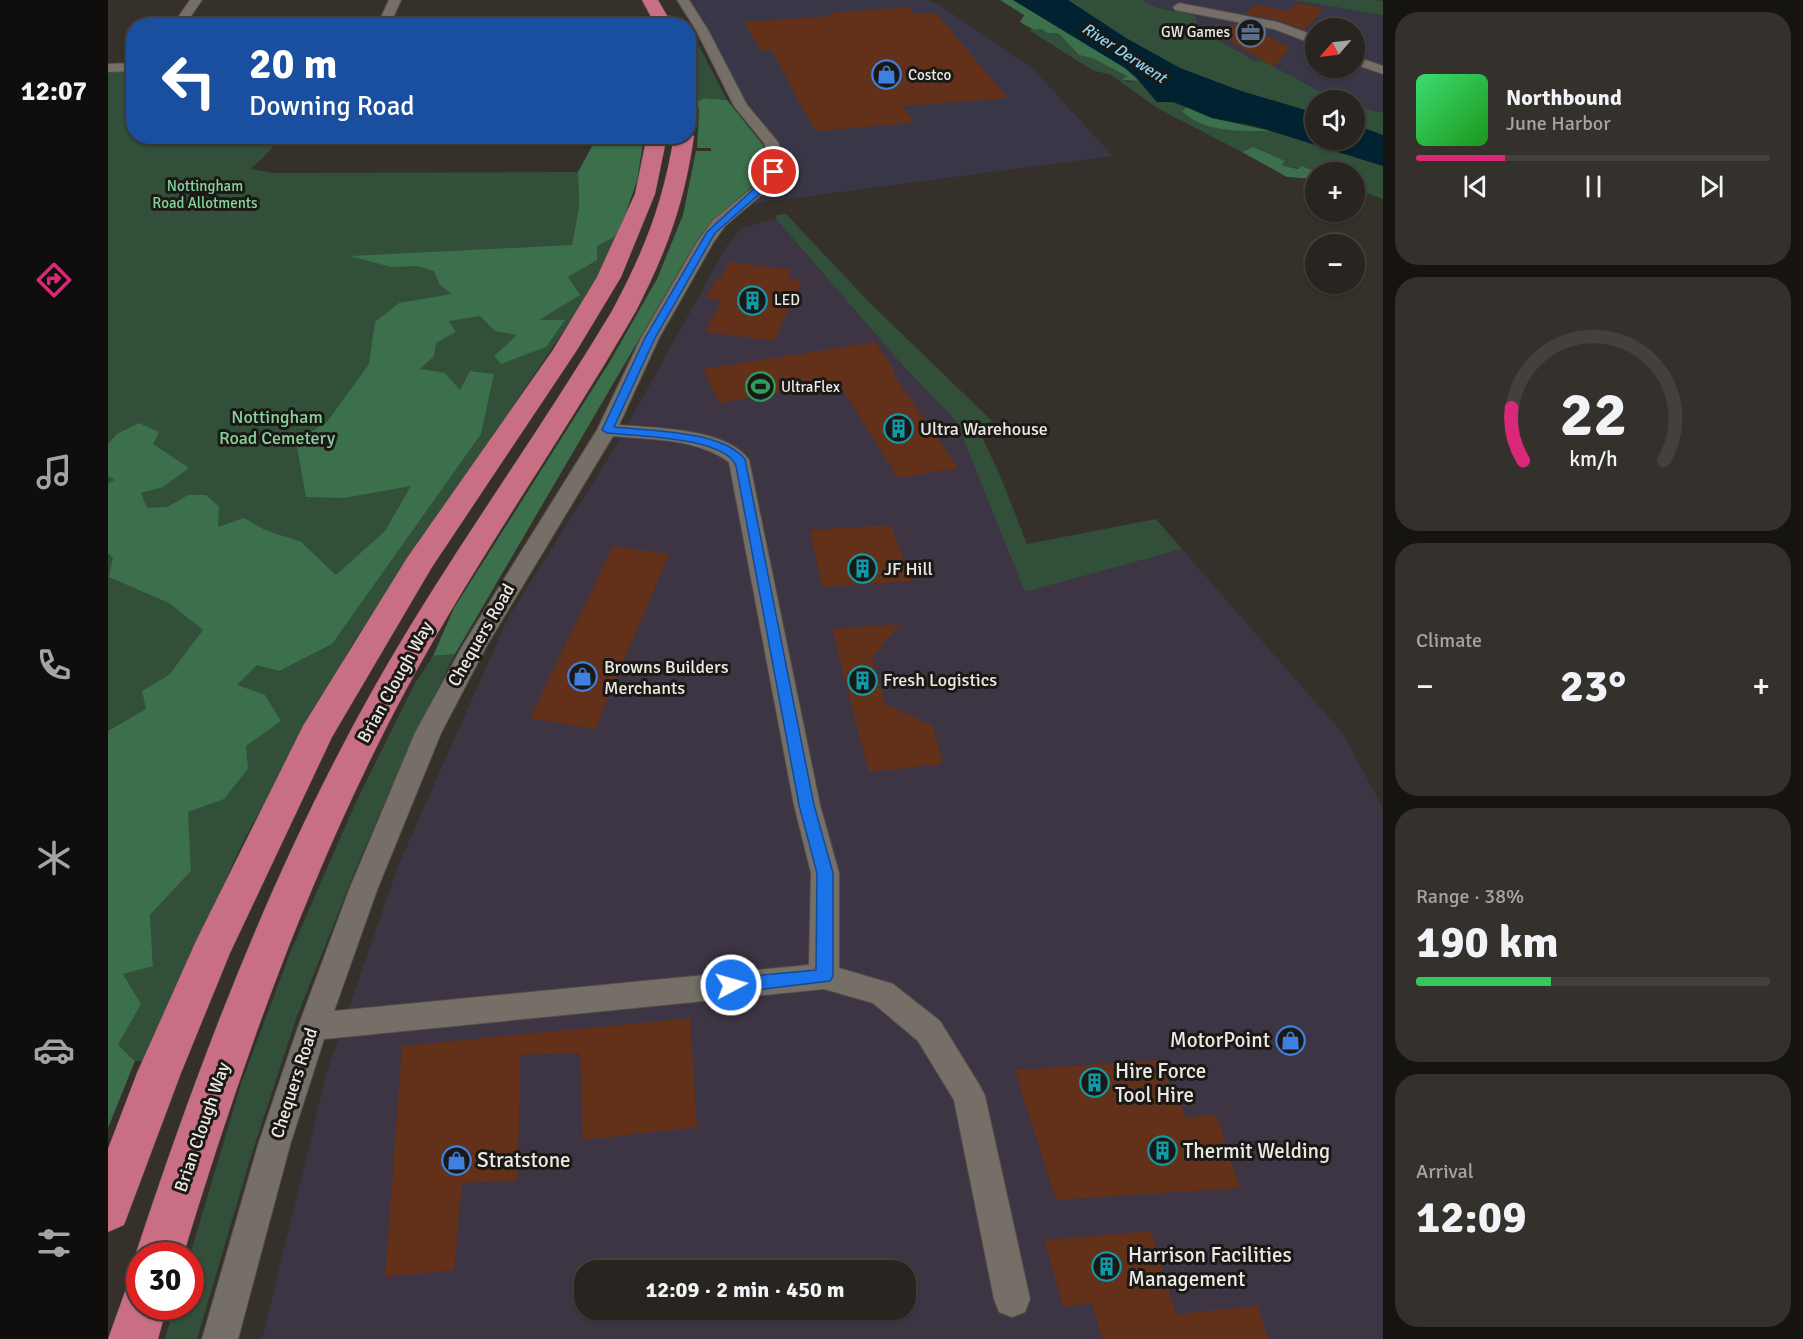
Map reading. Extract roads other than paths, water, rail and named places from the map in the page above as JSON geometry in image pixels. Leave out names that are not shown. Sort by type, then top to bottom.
[{"type":"highway","points":[[650,0],[660,18]]},
{"type":"highway","points":[[108,1209],[159,1072],[210,953],[315,735],[413,574],[565,350],[609,277],[645,194],[655,144]]},
{"type":"highway","name":"Brian Clough Way","points":[[164,1242],[206,1110],[252,989],[293,888],[335,798],[373,720],[423,629],[597,356],[642,276],[659,240],[672,202],[680,172],[683,144]]},
{"type":"highway","points":[[133,1339],[139,1320]]},
{"type":"street","points":[[184,18],[196,0]]},
{"type":"street","points":[[386,18],[395,0]]},
{"type":"street","name":"Chequers Road","points":[[683,0],[694,18]]},
{"type":"street","points":[[522,7],[522,18]]},
{"type":"street","points":[[1179,7],[1283,27],[1305,36]]},
{"type":"street","name":"Chequers Road","points":[[220,1339],[274,1145],[313,1027],[363,890],[428,733],[475,645],[607,430],[650,338],[711,232],[762,187],[769,173],[774,172],[777,164],[771,142],[741,106],[696,21]]},
{"type":"street","points":[[1365,64],[1383,70]]},
{"type":"street","points":[[108,68],[126,67]]},
{"type":"street","points":[[607,430],[709,441],[728,450],[739,459],[807,805],[825,873],[824,976]]},
{"type":"street","points":[[313,1027],[824,976],[882,993],[928,1031],[969,1096],[1012,1299]]},
{"type":"water","name":"River Derwent","points":[[1013,0],[1068,0],[1126,38],[1180,68],[1241,91],[1305,110],[1305,142],[1255,126],[1212,118],[1174,102],[1157,102],[1136,77]]},
{"type":"water","points":[[1365,129],[1383,135],[1383,166],[1332,150],[1365,150]]},
{"type":"place","name":"GW Games","points":[[1251,32]]},
{"type":"place","name":"Costco","points":[[887,75]]},
{"type":"place","name":"LED","points":[[753,300]]},
{"type":"place","name":"UltraFlex","points":[[760,387]]},
{"type":"place","name":"Ultra Warehouse","points":[[899,429]]},
{"type":"place","name":"JF Hill","points":[[863,569]]},
{"type":"place","name":"Browns Builders Merchants","points":[[583,677]]},
{"type":"place","name":"Fresh Logistics","points":[[862,680]]},
{"type":"place","name":"MotorPoint","points":[[1291,1040]]},
{"type":"place","name":"Hire Force Tool Hire","points":[[1094,1083]]},
{"type":"place","name":"Thermit Welding","points":[[1162,1151]]},
{"type":"place","name":"Stratstone","points":[[456,1160]]},
{"type":"place","name":"Harrison Facilities Management","points":[[1107,1267]]},
{"type":"park label","name":"Nottingham Road Allotments","points":[[205,194]]},
{"type":"park label","name":"Nottingham Road Cemetery","points":[[277,427]]}]
